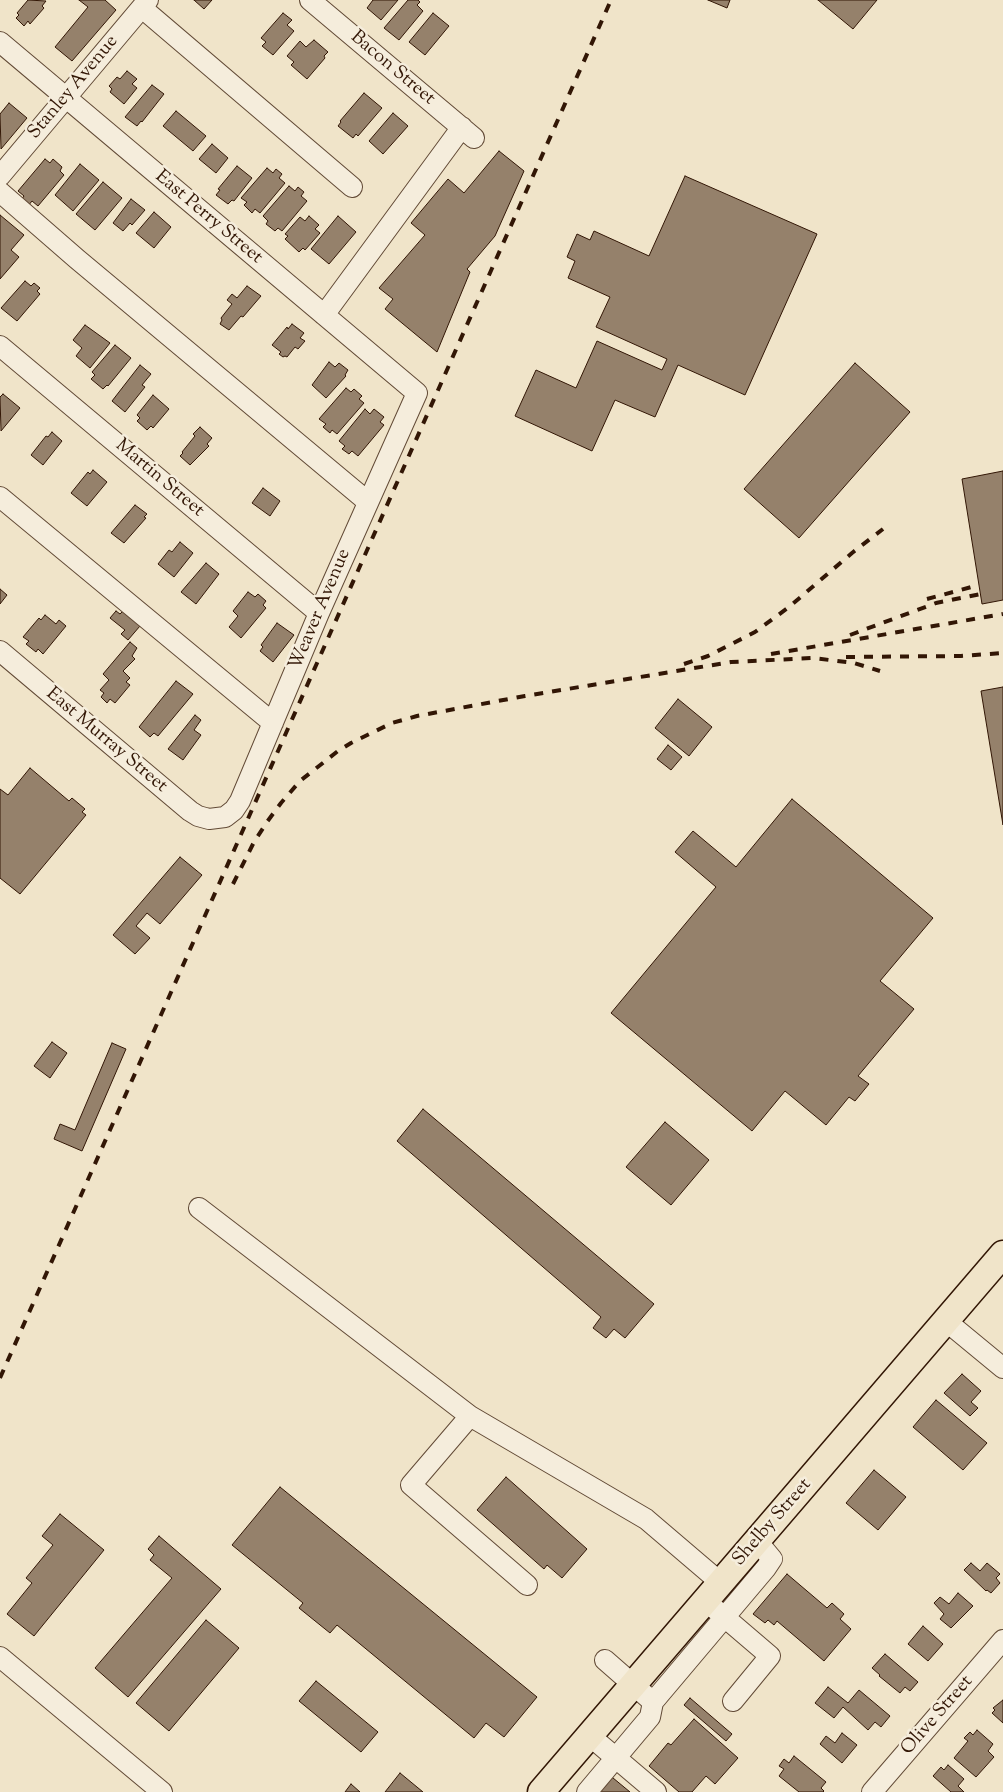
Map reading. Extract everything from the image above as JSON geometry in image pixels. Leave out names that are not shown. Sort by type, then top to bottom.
[{"type":"main road","name":"Shelby Street","points":[[542,1792],[634,1685],[717,1601],[757,1541],[1003,1254]]},
{"type":"street","name":"Bacon Street","points":[[310,0],[468,132],[324,315]]},
{"type":"street","name":"Stanley Avenue","points":[[0,176],[145,4]]},
{"type":"street","points":[[145,4],[352,187]]},
{"type":"street","name":"East Perry Street","points":[[0,42],[417,393]]},
{"type":"street","points":[[0,192],[85,266],[368,502]]},
{"type":"street","name":"Martin Street","points":[[0,346],[319,613]]},
{"type":"street","name":"Weaver Avenue","points":[[218,819],[225,817],[234,810],[240,801],[319,613],[417,393]]},
{"type":"street","points":[[0,497],[272,723]]},
{"type":"street","name":"East Murray Street","points":[[0,651],[190,811],[198,816],[218,819]]},
{"type":"street","points":[[199,1208],[470,1416],[646,1519],[717,1601],[770,1656],[733,1701]]},
{"type":"street","points":[[946,1321],[1003,1368]]},
{"type":"street","points":[[470,1416],[411,1485],[527,1585]]},
{"type":"street","points":[[587,1792],[650,1717],[653,1702],[717,1601],[766,1568],[772,1559],[757,1541]]},
{"type":"street","name":"Olive Street","points":[[872,1792],[1003,1640]]},
{"type":"street","points":[[0,1657],[162,1792]]},
{"type":"street","points":[[605,1660],[653,1702]]},
{"type":"street","points":[[590,1736],[656,1792]]},
{"type":"building","points":[[28,0],[46,1],[42,6],[44,8],[30,24],[28,21],[24,26],[16,18],[19,15],[17,13]]},
{"type":"building","points":[[79,0],[105,0],[116,10],[72,61],[55,47],[88,7]]},
{"type":"building","points":[[194,0],[212,0],[204,9]]},
{"type":"building","points":[[373,0],[398,0],[381,20],[367,8]]},
{"type":"building","points":[[408,0],[418,0],[420,2],[417,5],[423,11],[399,40],[384,28]]},
{"type":"building","points":[[708,0],[730,0],[727,8]]},
{"type":"building","points":[[818,0],[877,0],[853,29]]},
{"type":"building","points":[[283,13],[292,20],[287,25],[294,31],[273,55],[262,46],[266,42],[261,38]]},
{"type":"building","points":[[433,13],[449,26],[425,55],[409,42]]},
{"type":"building","points":[[314,40],[328,52],[307,79],[291,65],[294,62],[287,56],[300,41],[306,47]]},
{"type":"building","points":[[127,71],[137,79],[132,84],[137,88],[124,104],[110,92],[112,89],[109,86],[117,77],[120,79]]},
{"type":"building","points":[[152,85],[164,94],[137,126],[125,117]]},
{"type":"building","points":[[364,93],[382,108],[358,136],[356,134],[353,138],[338,126],[340,121]]},
{"type":"building","points":[[9,103],[27,118],[1,149],[0,114]]},
{"type":"building","points":[[176,111],[206,136],[193,151],[163,126]]},
{"type":"building","points":[[393,113],[408,126],[383,154],[369,141]]},
{"type":"building","points":[[212,144],[228,158],[216,173],[199,159]]},
{"type":"building","points":[[499,151],[524,171],[495,236],[467,269],[470,272],[437,352],[385,309],[393,299],[379,288],[425,235],[411,223],[448,179],[464,193]]},
{"type":"building","points":[[45,159],[50,163],[53,159],[62,167],[60,171],[64,175],[38,206],[32,201],[28,206],[21,200],[24,196],[18,191]]},
{"type":"building","points":[[80,164],[99,180],[73,211],[55,195]]},
{"type":"building","points":[[237,166],[252,178],[234,201],[232,200],[228,204],[216,195],[220,190],[218,189]]},
{"type":"building","points":[[267,168],[273,173],[276,169],[282,174],[279,178],[285,183],[260,213],[255,209],[252,213],[244,205],[247,202],[241,198]]},
{"type":"building","points":[[685,176],[817,234],[745,395],[678,365],[655,417],[615,400],[592,451],[515,416],[536,370],[576,388],[597,341],[662,370],[667,359],[596,327],[610,297],[568,278],[575,261],[567,257],[577,234],[590,240],[594,231],[649,256]]},
{"type":"building","points":[[103,182],[122,198],[95,230],[76,214]]},
{"type":"building","points":[[289,186],[295,191],[298,187],[304,192],[301,196],[307,201],[282,231],[278,228],[275,231],[266,224],[268,221],[263,216]]},
{"type":"building","points":[[131,199],[145,210],[132,225],[130,223],[123,231],[113,223]]},
{"type":"building","points":[[154,212],[171,227],[154,248],[136,233]]},
{"type":"building","points":[[0,215],[24,235],[11,250],[19,257],[0,279]]},
{"type":"building","points":[[309,216],[319,225],[315,229],[320,233],[305,250],[303,248],[299,252],[285,239],[288,236],[285,234],[300,217],[305,221]]},
{"type":"building","points":[[338,216],[356,232],[329,264],[311,249]]},
{"type":"building","points":[[25,281],[31,286],[34,283],[40,288],[37,291],[40,294],[17,321],[1,308]]},
{"type":"building","points":[[247,286],[261,296],[229,330],[220,324],[221,318],[232,304],[227,300],[232,294],[237,298]]},
{"type":"building","points":[[292,324],[304,333],[300,338],[305,341],[298,349],[295,347],[287,357],[283,357],[279,354],[281,352],[272,345],[287,327],[288,329]]},
{"type":"building","points":[[85,325],[110,343],[90,368],[76,356],[82,348],[73,340]]},
{"type":"building","points":[[115,345],[131,358],[108,386],[103,389],[91,379],[95,375],[92,372]]},
{"type":"building","points":[[329,362],[335,367],[339,363],[348,370],[346,376],[326,398],[312,385]]},
{"type":"building","points":[[855,363],[910,412],[799,538],[744,489]]},
{"type":"building","points":[[140,365],[151,374],[142,385],[145,387],[125,412],[112,401]]},
{"type":"building","points":[[346,388],[351,392],[354,389],[362,396],[359,399],[364,403],[337,434],[332,430],[330,433],[323,427],[326,424],[319,419]]},
{"type":"building","points":[[3,394],[20,408],[1,431],[0,397]]},
{"type":"building","points":[[153,395],[169,409],[153,428],[151,426],[147,430],[137,421],[140,418],[137,415]]},
{"type":"building","points":[[365,409],[370,414],[374,409],[384,417],[380,422],[384,425],[358,456],[352,451],[349,454],[342,449],[345,446],[339,441]]},
{"type":"building","points":[[200,427],[212,438],[207,444],[209,446],[190,465],[180,456],[195,436],[193,434]]},
{"type":"building","points":[[52,432],[62,441],[43,465],[31,455],[46,436],[48,437]]},
{"type":"building","points":[[93,470],[107,482],[87,506],[71,493],[88,472],[90,474]]},
{"type":"building","points":[[1003,471],[1003,600],[982,604],[962,479]]},
{"type":"building","points":[[263,488],[280,501],[270,516],[252,503]]},
{"type":"building","points":[[135,505],[147,514],[144,517],[146,518],[124,543],[111,533]]},
{"type":"building","points":[[180,542],[193,553],[174,577],[158,564],[169,550],[172,552]]},
{"type":"building","points":[[206,563],[219,574],[196,604],[181,592]]},
{"type":"building","points":[[0,589],[7,595],[0,604]]},
{"type":"building","points":[[248,592],[255,597],[258,594],[266,601],[263,605],[266,608],[241,638],[229,627],[238,616],[233,611]]},
{"type":"building","points":[[116,611],[120,614],[123,611],[140,626],[128,640],[121,634],[125,630],[110,618]]},
{"type":"building","points":[[45,615],[56,624],[59,620],[66,626],[43,654],[38,649],[36,652],[26,644],[29,641],[23,637],[39,618],[41,620]]},
{"type":"building","points":[[277,623],[294,635],[273,662],[260,651],[263,647],[261,645]]},
{"type":"building","points":[[130,642],[137,648],[132,656],[135,659],[123,671],[130,678],[126,682],[130,685],[115,703],[110,699],[107,703],[101,697],[104,693],[100,690],[109,680],[103,674]]},
{"type":"building","points":[[176,681],[193,694],[158,736],[154,733],[150,737],[139,727]]},
{"type":"building","points":[[1003,687],[1003,825],[981,691]]},
{"type":"building","points":[[678,699],[712,727],[689,756],[655,728]]},
{"type":"building","points":[[195,715],[201,720],[194,730],[201,735],[183,760],[168,749]]},
{"type":"building","points":[[668,745],[682,757],[671,770],[657,759]]},
{"type":"building","points":[[30,768],[69,801],[72,798],[85,809],[82,812],[86,815],[20,894],[0,878],[0,789],[8,795]]},
{"type":"building","points":[[792,799],[933,918],[880,981],[914,1009],[858,1076],[869,1084],[855,1101],[849,1097],[826,1125],[785,1091],[752,1131],[611,1013],[716,887],[675,852],[693,831],[736,867]]},
{"type":"building","points":[[180,857],[202,875],[160,924],[147,913],[136,926],[150,938],[135,954],[113,935]]},
{"type":"building","points":[[52,1042],[67,1053],[50,1078],[34,1066]]},
{"type":"building","points":[[112,1043],[126,1049],[82,1151],[54,1139],[60,1124],[75,1130]]},
{"type":"building","points":[[423,1109],[654,1304],[625,1338],[614,1329],[606,1338],[593,1328],[601,1317],[397,1141]]},
{"type":"building","points":[[665,1122],[709,1160],[671,1205],[626,1167]]},
{"type":"building","points":[[962,1374],[981,1391],[971,1402],[978,1408],[970,1416],[944,1393]]},
{"type":"building","points":[[936,1400],[987,1443],[963,1470],[913,1427]]},
{"type":"building","points":[[874,1470],[906,1497],[878,1530],[846,1503]]},
{"type":"building","points":[[506,1477],[587,1549],[562,1578],[547,1565],[544,1569],[477,1510]]},
{"type":"building","points":[[280,1487],[537,1697],[504,1737],[486,1723],[474,1738],[337,1625],[330,1633],[299,1608],[303,1603],[232,1545]]},
{"type":"building","points":[[60,1514],[104,1550],[34,1636],[7,1614],[32,1583],[26,1578],[53,1545],[42,1536]]},
{"type":"building","points":[[159,1536],[221,1589],[128,1697],[95,1668],[172,1578],[150,1560],[154,1555],[148,1549]]},
{"type":"building","points":[[971,1563],[980,1571],[987,1563],[1000,1574],[996,1578],[1000,1583],[991,1593],[986,1591],[964,1570]]},
{"type":"building","points":[[787,1574],[827,1608],[832,1603],[844,1614],[840,1619],[851,1629],[824,1661],[777,1621],[774,1625],[768,1620],[765,1623],[753,1614]]},
{"type":"building","points":[[958,1593],[973,1606],[951,1628],[940,1619],[944,1614],[934,1603],[940,1597],[949,1604]]},
{"type":"building","points":[[206,1620],[239,1648],[169,1731],[136,1703]]},
{"type":"building","points":[[923,1626],[943,1644],[928,1661],[908,1644]]},
{"type":"building","points":[[885,1654],[918,1682],[910,1691],[905,1687],[900,1693],[872,1668]]},
{"type":"building","points":[[316,1681],[378,1732],[361,1752],[299,1701]]},
{"type":"building","points":[[828,1687],[848,1703],[859,1690],[890,1716],[881,1727],[875,1722],[868,1730],[843,1707],[834,1718],[815,1703]]},
{"type":"building","points":[[690,1698],[732,1734],[726,1741],[684,1705]]},
{"type":"building","points":[[1003,1700],[1003,1723],[992,1713],[995,1710],[993,1708]]},
{"type":"building","points":[[694,1719],[738,1758],[715,1784],[706,1776],[692,1792],[679,1792],[649,1766],[668,1743],[671,1745]]},
{"type":"building","points":[[977,1730],[993,1744],[988,1751],[994,1757],[976,1777],[954,1758],[968,1741],[964,1738],[970,1732],[973,1735]]},
{"type":"building","points":[[842,1733],[857,1745],[842,1763],[820,1744],[826,1736],[835,1743]]},
{"type":"building","points":[[794,1756],[826,1782],[821,1788],[823,1792],[799,1792],[779,1776],[784,1769],[779,1766],[784,1759],[789,1763]]},
{"type":"building","points":[[948,1765],[964,1779],[958,1786],[964,1792],[951,1792],[933,1776],[941,1767],[944,1770]]},
{"type":"building","points":[[400,1773],[423,1792],[385,1792]]},
{"type":"building","points":[[607,1773],[630,1792],[600,1792],[607,1784]]},
{"type":"building","points":[[351,1784],[360,1792],[345,1792]]},
{"type":"railway","points":[[0,1378],[611,0]]},
{"type":"railway","points":[[684,664],[708,656],[755,632],[789,607],[883,529]]},
{"type":"railway","points":[[927,599],[979,585]]},
{"type":"railway","points":[[850,635],[936,603],[981,594]]},
{"type":"railway","points":[[771,654],[1003,614]]},
{"type":"railway","points":[[846,657],[961,656],[1003,653]]},
{"type":"railway","points":[[233,884],[254,842],[267,822],[300,781],[338,751],[392,723],[417,716],[525,696],[731,662],[813,658],[854,663],[880,671]]}]
